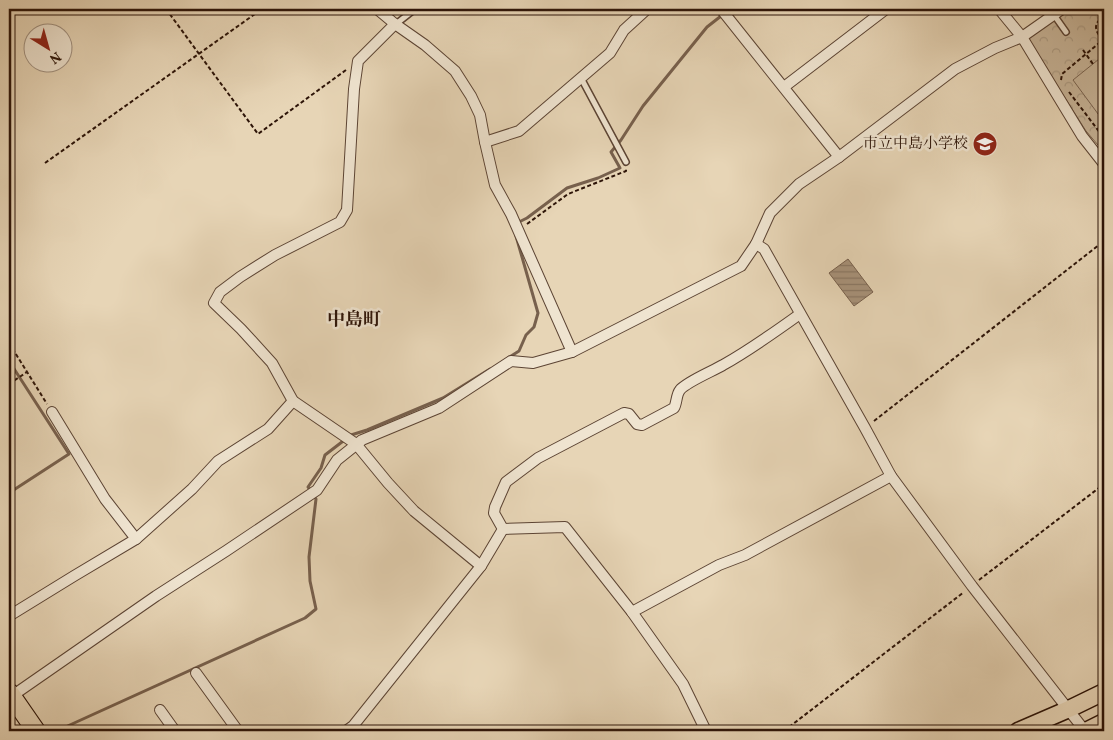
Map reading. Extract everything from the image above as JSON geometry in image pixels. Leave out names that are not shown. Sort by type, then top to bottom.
[{"type":"highway","points":[[10,694],[36,731]]},
{"type":"main road","points":[[1018,731],[1104,692]]},
{"type":"main road","points":[[1086,731],[1104,722]]},
{"type":"street","points":[[377,9],[425,45],[454,71],[471,96],[480,115],[495,186],[511,214],[572,352]]},
{"type":"street","points":[[485,142],[518,131],[610,53],[624,30],[647,9]]},
{"type":"street","points":[[721,9],[839,157]]},
{"type":"street","points":[[784,87],[886,9]]},
{"type":"street","points":[[999,9],[1022,37],[1082,136],[1104,164]]},
{"type":"street","points":[[10,694],[317,490],[337,460],[362,440],[439,408],[511,361],[533,363],[572,352],[741,266],[756,244],[770,213],[800,184],[839,157],[955,69],[995,48],[1022,37],[1058,12]]},
{"type":"street","points":[[395,24],[358,61],[354,89],[348,210],[340,222],[274,255],[240,277],[220,292],[214,303],[272,363],[293,401],[356,444],[414,511],[481,566]]},
{"type":"street","points":[[756,244],[764,249],[891,476],[972,586],[1086,731]]},
{"type":"street","points":[[503,529],[494,513],[506,482],[538,458],[624,413],[629,414],[638,424],[642,425],[674,408],[678,392],[683,387],[763,341],[800,314]]},
{"type":"street","points":[[9,616],[136,539],[192,489],[218,461],[268,428],[293,401]]},
{"type":"street","points":[[52,412],[105,499],[136,539]]},
{"type":"street","points":[[632,612],[719,565],[745,555],[891,476]]},
{"type":"street","points":[[503,529],[565,527],[632,612],[683,684],[706,731]]},
{"type":"street","points":[[346,731],[353,726],[481,566],[503,529]]},
{"type":"street","points":[[196,673],[238,731]]},
{"type":"street","points":[[160,710],[175,731]]},
{"type":"lane","points":[[395,24],[415,9]]},
{"type":"lane","points":[[1058,12],[1066,32]]},
{"type":"lane","points":[[580,78],[626,162]]},
{"type":"path","points":[[166,9],[258,134],[358,61]]},
{"type":"path","points":[[45,163],[262,9]]},
{"type":"path","points":[[1063,85],[1062,74],[1104,39],[1097,33],[1096,26],[1098,20],[1104,16]]},
{"type":"path","points":[[1083,50],[1093,64]]},
{"type":"path","points":[[1068,91],[1104,138]]},
{"type":"path","points":[[518,231],[568,194],[626,171],[626,162]]},
{"type":"path","points":[[865,428],[1104,241]]},
{"type":"path","points":[[9,343],[52,412]]},
{"type":"path","points":[[9,384],[27,372]]},
{"type":"path","points":[[784,731],[1104,484]]},
{"type":"green space","points":[[1071,9],[1104,9],[1104,152],[1086,131],[1027,38]]},
{"type":"green space","points":[[1104,55],[1104,122],[1073,80]]},
{"type":"shaded area","points":[[848,259],[873,292],[854,306],[829,273]]},
{"type":"waterway","points":[[517,223],[527,218],[567,188],[598,178],[620,168],[611,152],[643,106],[707,27],[730,9]]},
{"type":"waterway","points":[[508,358],[519,351],[526,335],[534,327],[538,313],[516,236]]},
{"type":"waterway","points":[[9,361],[69,454],[9,493]]},
{"type":"waterway","points":[[61,729],[305,618],[316,609],[310,581],[309,557],[316,499],[308,487],[321,468],[325,455],[351,435],[443,398],[490,369]]},
{"type":"place","name":"市立中島小学校","points":[[985,144]]},
{"type":"district","name":"中島町","points":[[354,320]]}]
